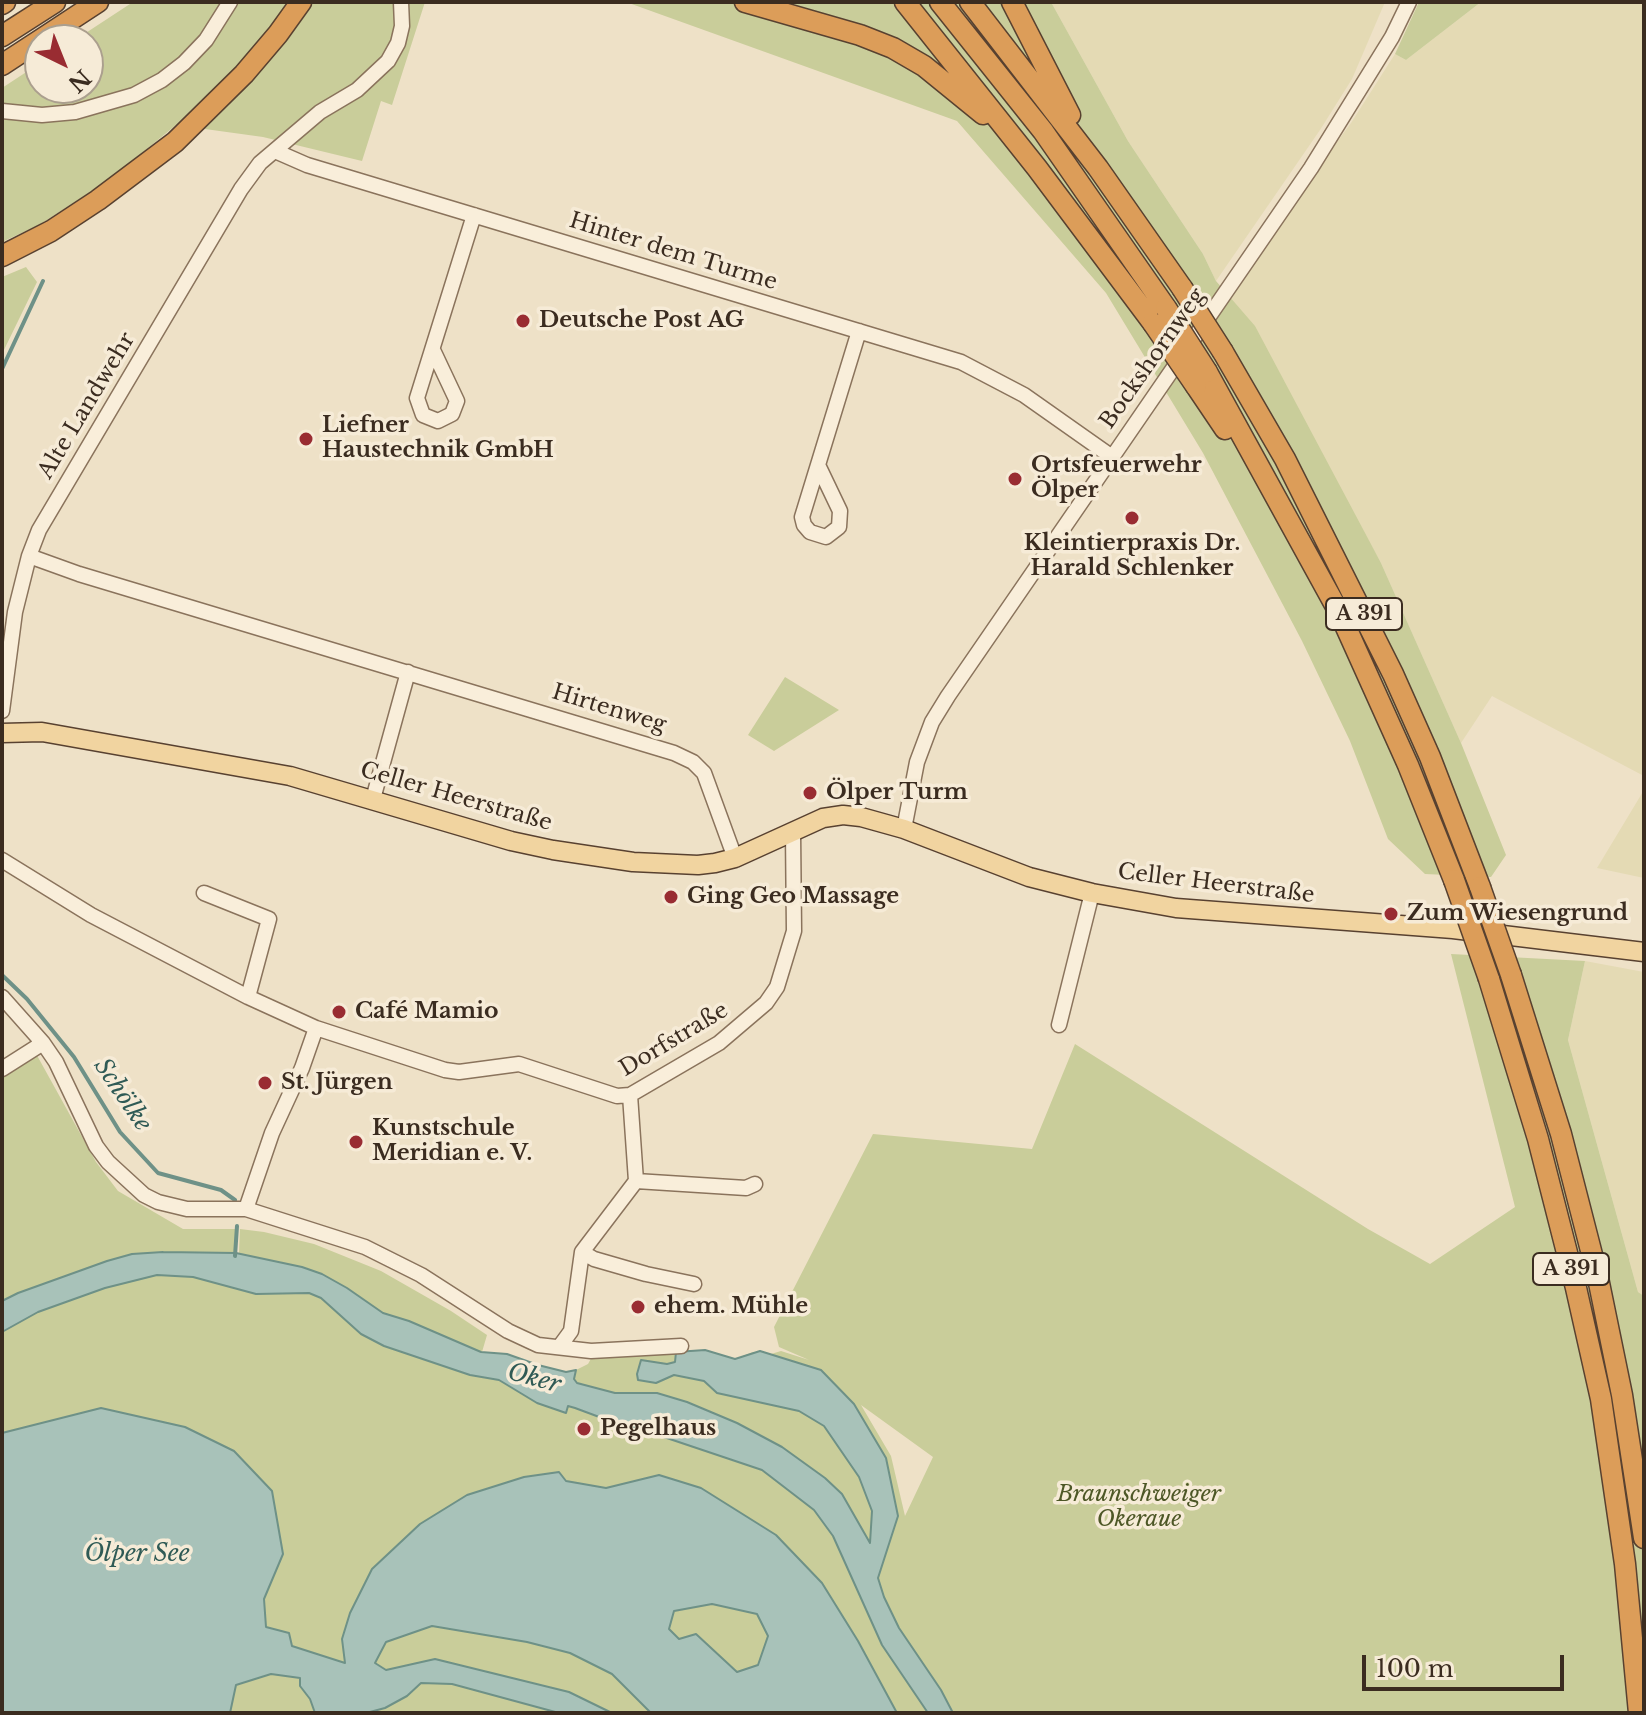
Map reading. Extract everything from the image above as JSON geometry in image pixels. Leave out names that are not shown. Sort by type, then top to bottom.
[{"type":"highway","points":[[2,36],[55,2]]},
{"type":"highway","points":[[64,24],[98,2]]},
{"type":"highway","points":[[2,256],[51,231],[175,142],[244,74],[301,2]]},
{"type":"highway","points":[[745,2],[860,35],[893,48],[924,66],[1001,130],[1037,168]]},
{"type":"highway","points":[[905,2],[1159,316]]},
{"type":"highway","name":"A 391","points":[[940,2],[1043,131],[1304,545],[1408,765],[1489,979],[1538,1139],[1579,1302],[1601,1399],[1625,1564],[1639,1713]]},
{"type":"highway","name":"A 391","points":[[970,2],[1098,168],[1223,352],[1285,459],[1393,674],[1430,757],[1511,975],[1561,1134],[1598,1278],[1622,1395],[1644,1538]]},
{"type":"highway","points":[[1012,2],[1098,168]]},
{"type":"highway","points":[[2,65],[24,51]]},
{"type":"main road","name":"Celler Heerstraße","points":[[2,733],[42,732],[290,776],[467,830],[553,850],[698,865],[735,858],[823,818],[843,815],[904,829],[1029,877],[1092,893],[1176,908],[1453,929],[1644,952]]},
{"type":"street","points":[[7,112],[42,115],[100,106],[134,95],[162,80],[206,40],[230,2]]},
{"type":"street","name":"Alte Landwehr","points":[[2,711],[15,612],[39,530],[241,189],[260,163],[320,112],[357,90],[388,61],[398,43],[402,26],[401,2]]},
{"type":"street","name":"Bockshornweg","points":[[904,829],[912,779],[932,722],[1311,168],[1392,37],[1409,2]]},
{"type":"street","name":"Hinter dem Turme","points":[[275,151],[307,165],[980,370],[1024,395],[1112,457]]},
{"type":"street","points":[[433,350],[474,215]]},
{"type":"street","points":[[818,465],[859,331]]},
{"type":"street","name":"Hirtenweg","points":[[29,556],[79,574],[674,753],[693,762],[704,773],[735,858]]},
{"type":"street","points":[[373,799],[408,672]]},
{"type":"street","name":"Dorfstraße","points":[[2,860],[91,915],[248,997],[316,1028],[445,1070],[459,1072],[519,1064],[604,1094],[630,1095],[728,1036],[766,1003],[777,987],[794,931],[793,832]]},
{"type":"street","points":[[204,893],[269,919],[248,997]]},
{"type":"street","points":[[1059,1025],[1092,893]]},
{"type":"street","points":[[2,997],[43,1043],[69,1084],[96,1146],[108,1162],[135,1188],[170,1206],[246,1209],[377,1252],[421,1275],[523,1340],[538,1345],[591,1351],[681,1346]]},
{"type":"street","points":[[246,1209],[272,1133],[302,1068],[316,1028]]},
{"type":"street","points":[[2,1069],[43,1043]]},
{"type":"street","points":[[560,1346],[571,1331],[582,1252],[636,1181],[630,1095]]},
{"type":"street","points":[[636,1181],[746,1188],[755,1184]]},
{"type":"street","points":[[582,1252],[594,1259],[646,1274],[694,1284]]},
{"type":"shaded area","points":[[1051,2],[1385,2],[1352,79],[1216,281],[1203,254],[1128,141]]},
{"type":"shaded area","points":[[1481,2],[1644,2],[1644,776],[1492,696],[1461,743],[1381,563],[1231,299],[1395,54],[1406,60]]},
{"type":"shaded area","points":[[1644,790],[1644,878],[1597,868]]},
{"type":"shaded area","points":[[1585,961],[1644,972],[1644,1296],[1638,1292],[1568,1040]]},
{"type":"green space","points":[[133,2],[425,2],[392,105],[381,101],[362,161],[263,137],[176,125],[109,180],[39,225],[2,242],[2,88],[24,74],[24,104],[104,104],[104,24],[99,24]]},
{"type":"green space","points":[[626,2],[1051,2],[1128,141],[1203,254],[1216,281],[1255,326],[1381,563],[1461,743],[1506,855],[1491,877],[1425,874],[1388,839],[1350,741],[1302,641],[1203,453],[1106,293],[957,121]]},
{"type":"green space","points":[[1419,2],[1481,2],[1406,60],[1395,54]]},
{"type":"green space","points":[[26,267],[37,282],[2,354],[2,277]]},
{"type":"green space","points":[[785,677],[839,710],[774,751],[748,735]]},
{"type":"green space","name":"Braunschweiger Okeraue","points":[[1451,954],[1585,961],[1568,1040],[1638,1292],[1644,1296],[1644,1713],[230,1713],[236,1685],[271,1674],[288,1634],[266,1627],[264,1599],[283,1554],[101,1408],[2,1433],[2,1071],[34,1050],[96,1162],[118,1191],[183,1229],[237,1229],[236,1253],[239,1253],[240,1229],[314,1244],[381,1271],[487,1335],[482,1352],[507,1354],[566,1372],[588,1364],[593,1355],[686,1350],[705,1350],[735,1359],[753,1352],[771,1354],[781,1351],[809,1360],[779,1347],[774,1327],[873,1134],[1032,1149],[1075,1044],[1368,1229],[1430,1264],[1515,1207]],"holes":[[[861,1405],[933,1457],[905,1516],[891,1456]]]},
{"type":"water","name":"Oker","points":[[236,1253],[302,1267],[347,1288],[383,1313],[481,1352],[507,1354],[566,1372],[576,1370],[574,1379],[577,1383],[615,1393],[657,1393],[687,1402],[737,1423],[782,1447],[825,1478],[842,1494],[870,1543],[872,1511],[859,1477],[824,1426],[799,1411],[717,1393],[704,1381],[674,1375],[656,1383],[638,1380],[637,1374],[641,1360],[667,1364],[675,1362],[676,1352],[705,1350],[735,1359],[760,1351],[821,1370],[854,1404],[886,1458],[898,1516],[878,1578],[899,1628],[953,1713],[928,1713],[882,1645],[833,1536],[814,1510],[762,1470],[637,1428],[613,1426],[610,1421],[575,1408],[568,1406],[566,1413],[537,1403],[499,1380],[470,1375],[384,1346],[361,1334],[321,1298],[309,1293],[256,1294],[193,1277],[157,1275],[105,1288],[38,1312],[2,1332],[2,1301],[18,1293],[107,1261],[132,1254]]},
{"type":"water","name":"Ölper See","points":[[101,1408],[185,1427],[234,1451],[272,1491],[283,1554],[264,1599],[266,1627],[289,1633],[292,1646],[345,1663],[342,1639],[350,1613],[372,1569],[420,1524],[467,1495],[524,1477],[559,1472],[566,1481],[606,1488],[659,1475],[701,1488],[776,1535],[822,1583],[897,1713],[651,1713],[612,1674],[570,1653],[527,1642],[432,1626],[386,1642],[375,1663],[386,1670],[435,1659],[569,1692],[612,1713],[559,1713],[452,1684],[421,1683],[407,1696],[385,1708],[366,1713],[315,1713],[310,1699],[300,1686],[300,1678],[271,1674],[236,1685],[230,1713],[2,1713],[2,1433]],"holes":[[[712,1604],[757,1614],[768,1636],[758,1665],[737,1672],[696,1634],[679,1639],[669,1629],[674,1611]]]},
{"type":"waterway","points":[[2,369],[43,281]]},
{"type":"waterway","name":"Schölke","points":[[2,975],[27,999],[74,1057],[120,1132],[158,1173],[221,1190],[235,1200]]},
{"type":"waterway","name":"Schölke","points":[[235,1256],[237,1226]]},
{"type":"place","name":"Deutsche Post AG","points":[[523,321]]},
{"type":"place","name":"Liefner Haustechnik GmbH","points":[[306,439]]},
{"type":"place","name":"Ortsfeuerwehr Ölper","points":[[1015,479]]},
{"type":"place","name":"Kleintierpraxis Dr. Harald Schlenker","points":[[1132,518]]},
{"type":"place","name":"Ölper Turm","points":[[810,793]]},
{"type":"place","name":"Ging Geo Massage","points":[[671,897]]},
{"type":"place","name":"Zum Wiesengrund","points":[[1391,914]]},
{"type":"place","name":"Café Mamio","points":[[339,1012]]},
{"type":"place","name":"St. Jürgen","points":[[265,1083]]},
{"type":"place","name":"Kunstschule Meridian e. V.","points":[[356,1142]]},
{"type":"place","name":"ehem. Mühle","points":[[638,1307]]},
{"type":"place","name":"Pegelhaus","points":[[584,1429]]}]
